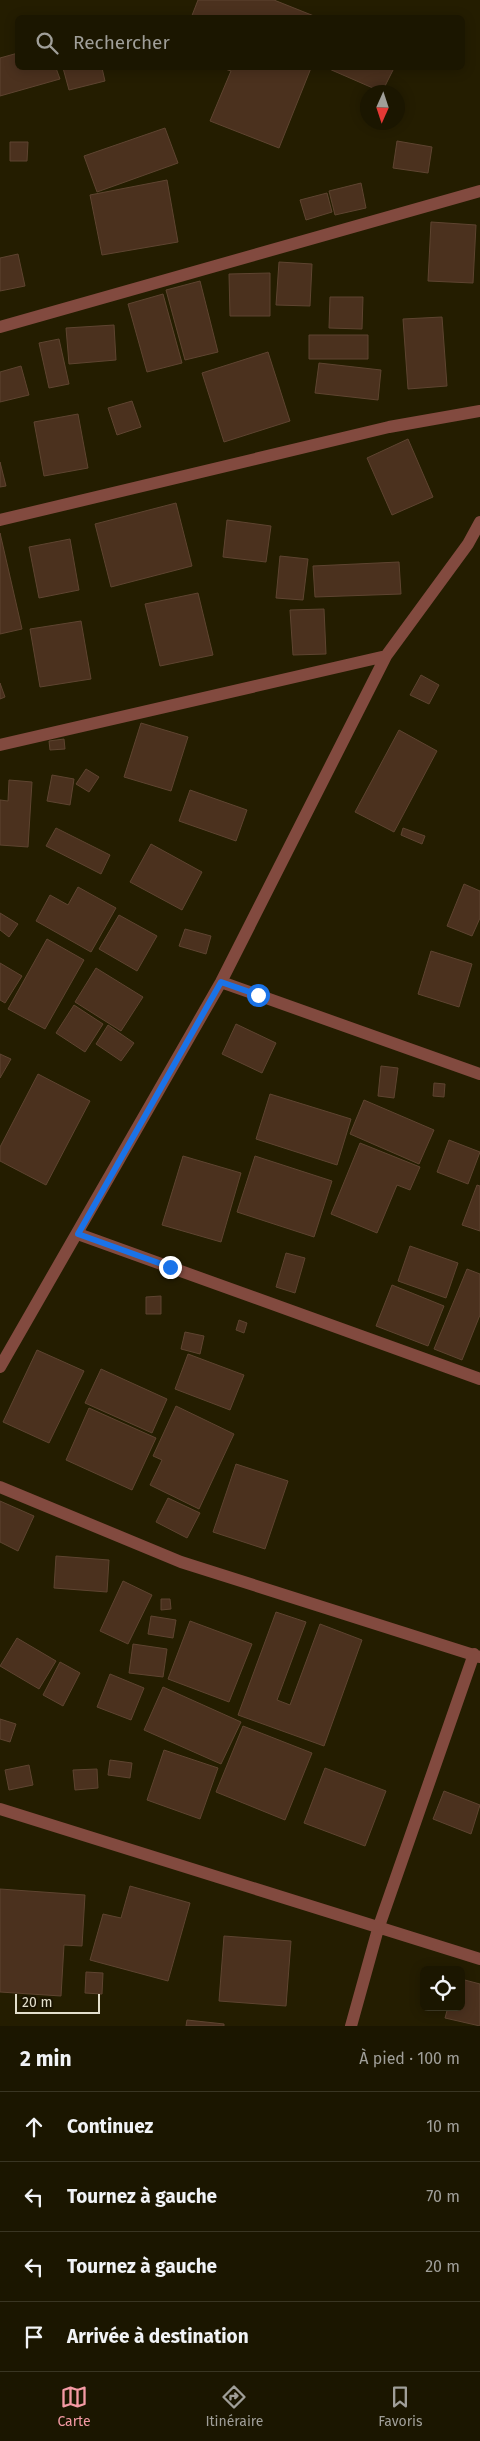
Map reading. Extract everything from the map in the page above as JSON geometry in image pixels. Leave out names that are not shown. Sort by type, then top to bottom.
[{"type":"street","points":[[0,327],[480,191]]},
{"type":"street","points":[[0,520],[389,427],[480,411]]},
{"type":"street","points":[[0,1367],[221,982],[386,656],[474,546],[480,522]]},
{"type":"street","points":[[0,745],[386,656]]},
{"type":"street","points":[[221,982],[480,1074]]},
{"type":"street","points":[[78,1234],[480,1379]]},
{"type":"street","points":[[0,1487],[181,1562],[477,1655],[378,1929],[351,2026]]},
{"type":"street","points":[[0,1809],[378,1929],[480,1959]]},
{"type":"building","points":[[198,0],[274,0],[312,15],[192,15]]},
{"type":"building","points":[[15,54],[15,70],[57,70],[60,79],[0,96],[0,58]]},
{"type":"building","points":[[64,70],[102,70],[105,81],[69,90]]},
{"type":"building","points":[[228,70],[310,70],[279,148],[210,121],[231,71]]},
{"type":"building","points":[[332,70],[393,70],[386,85],[366,85]]},
{"type":"building","points":[[165,128],[178,163],[97,192],[84,156]]},
{"type":"building","points":[[397,141],[432,147],[428,173],[393,168]]},
{"type":"building","points":[[10,142],[28,142],[27,161],[10,161]]},
{"type":"building","points":[[167,180],[178,242],[102,255],[90,195]]},
{"type":"building","points":[[361,183],[366,208],[335,215],[329,191]]},
{"type":"building","points":[[327,193],[332,212],[306,220],[300,200]]},
{"type":"building","points":[[431,222],[476,225],[473,283],[428,281]]},
{"type":"building","points":[[18,254],[25,286],[0,291],[0,258]]},
{"type":"building","points":[[279,262],[312,264],[310,306],[276,305]]},
{"type":"building","points":[[270,273],[270,316],[230,316],[229,274]]},
{"type":"building","points":[[200,281],[218,352],[185,360],[166,290]]},
{"type":"building","points":[[163,294],[182,363],[147,372],[128,304]]},
{"type":"building","points":[[330,297],[363,297],[362,329],[329,328]]},
{"type":"building","points":[[442,317],[447,386],[408,389],[403,319]]},
{"type":"building","points":[[114,325],[116,360],[69,364],[66,328]]},
{"type":"building","points":[[309,335],[368,335],[368,359],[309,359]]},
{"type":"building","points":[[59,339],[69,384],[49,388],[39,343]]},
{"type":"building","points":[[268,352],[290,421],[224,442],[202,373]]},
{"type":"building","points":[[319,363],[381,370],[378,400],[315,393]]},
{"type":"building","points":[[21,366],[29,395],[0,402],[0,372]]},
{"type":"building","points":[[132,401],[141,427],[117,435],[108,408]]},
{"type":"building","points":[[78,414],[88,468],[44,476],[34,422]]},
{"type":"building","points":[[408,439],[433,497],[392,515],[367,458]]},
{"type":"building","points":[[0,462],[6,486],[0,487]]},
{"type":"building","points":[[176,503],[192,566],[111,587],[95,524]]},
{"type":"building","points":[[227,520],[271,526],[266,562],[223,557]]},
{"type":"building","points":[[0,533],[22,629],[0,634]]},
{"type":"building","points":[[70,539],[79,590],[39,598],[29,547]]},
{"type":"building","points":[[280,556],[308,559],[303,600],[276,598]]},
{"type":"building","points":[[399,562],[401,594],[315,597],[313,566]]},
{"type":"building","points":[[198,593],[213,655],[160,666],[145,604]]},
{"type":"building","points":[[324,609],[326,654],[293,655],[290,610]]},
{"type":"building","points":[[81,621],[91,679],[40,687],[30,629]]},
{"type":"building","points":[[421,675],[439,685],[429,704],[410,695]]},
{"type":"building","points":[[0,683],[5,697],[0,699]]},
{"type":"building","points":[[141,723],[188,737],[171,791],[124,777]]},
{"type":"building","points":[[399,730],[437,751],[394,832],[355,812]]},
{"type":"building","points":[[64,739],[65,749],[50,750],[49,741]]},
{"type":"building","points":[[86,769],[99,777],[89,792],[76,784]]},
{"type":"building","points":[[52,775],[74,779],[70,805],[47,801]]},
{"type":"building","points":[[9,780],[32,782],[28,847],[0,845],[0,800],[8,801]]},
{"type":"building","points":[[190,790],[247,810],[236,841],[179,821]]},
{"type":"building","points":[[56,828],[110,855],[101,874],[46,846]]},
{"type":"building","points":[[403,828],[425,836],[422,844],[401,835]]},
{"type":"building","points":[[151,844],[202,872],[182,910],[130,882]]},
{"type":"building","points":[[464,884],[480,891],[480,918],[472,936],[447,926]]},
{"type":"building","points":[[78,887],[116,908],[91,952],[36,921],[50,895],[68,905]]},
{"type":"building","points":[[0,913],[18,924],[9,937],[0,930]]},
{"type":"building","points":[[119,915],[157,936],[137,971],[99,949]]},
{"type":"building","points":[[185,929],[211,936],[206,954],[179,946]]},
{"type":"building","points":[[47,939],[84,960],[45,1029],[8,1009]]},
{"type":"building","points":[[431,951],[472,964],[459,1007],[418,994]]},
{"type":"building","points":[[0,963],[22,976],[5,1003],[0,1000]]},
{"type":"building","points":[[96,968],[143,997],[121,1031],[75,1002]]},
{"type":"building","points":[[74,1005],[103,1024],[85,1052],[56,1033]]},
{"type":"building","points":[[236,1024],[276,1043],[262,1073],[222,1054]]},
{"type":"building","points":[[108,1025],[134,1043],[121,1061],[96,1044]]},
{"type":"building","points":[[0,1054],[11,1059],[0,1078]]},
{"type":"building","points":[[381,1066],[398,1068],[394,1098],[378,1096]]},
{"type":"building","points":[[38,1074],[90,1101],[46,1185],[0,1161],[0,1147]]},
{"type":"building","points":[[434,1083],[445,1084],[444,1097],[433,1096]]},
{"type":"building","points":[[270,1094],[351,1119],[337,1165],[256,1139]]},
{"type":"building","points":[[364,1100],[434,1130],[419,1164],[350,1134]]},
{"type":"building","points":[[449,1140],[480,1152],[468,1184],[437,1172]]},
{"type":"building","points":[[360,1143],[420,1167],[410,1190],[397,1185],[377,1233],[331,1214]]},
{"type":"building","points":[[183,1156],[241,1173],[221,1242],[162,1225]]},
{"type":"building","points":[[255,1156],[332,1181],[314,1237],[237,1212]]},
{"type":"building","points":[[477,1185],[480,1186],[480,1231],[462,1225]]},
{"type":"building","points":[[410,1246],[458,1263],[446,1298],[398,1281]]},
{"type":"building","points":[[286,1253],[305,1258],[295,1293],[276,1287]]},
{"type":"building","points":[[467,1269],[480,1274],[480,1315],[462,1360],[434,1349]]},
{"type":"building","points":[[392,1285],[444,1306],[428,1346],[376,1326]]},
{"type":"building","points":[[161,1296],[161,1314],[146,1314],[146,1297]]},
{"type":"building","points":[[239,1320],[247,1323],[244,1333],[236,1330]]},
{"type":"building","points":[[185,1332],[204,1336],[200,1354],[181,1349]]},
{"type":"building","points":[[37,1350],[84,1371],[49,1443],[3,1422]]},
{"type":"building","points":[[188,1354],[244,1375],[230,1410],[175,1389]]},
{"type":"building","points":[[101,1369],[167,1399],[152,1433],[85,1403]]},
{"type":"building","points":[[176,1406],[234,1434],[199,1509],[150,1485],[162,1460],[153,1456]]},
{"type":"building","points":[[89,1408],[156,1438],[132,1490],[66,1460]]},
{"type":"building","points":[[236,1464],[288,1481],[265,1549],[213,1532]]},
{"type":"building","points":[[168,1498],[200,1513],[187,1538],[156,1522]]},
{"type":"building","points":[[0,1501],[34,1516],[18,1551],[0,1542]]},
{"type":"building","points":[[56,1556],[109,1560],[107,1592],[54,1588]]},
{"type":"building","points":[[123,1581],[152,1595],[128,1644],[100,1631]]},
{"type":"building","points":[[161,1599],[170,1599],[171,1609],[161,1610]]},
{"type":"building","points":[[276,1612],[306,1622],[277,1700],[290,1705],[320,1624],[362,1640],[324,1746],[238,1715]]},
{"type":"building","points":[[151,1616],[176,1620],[173,1638],[148,1634]]},
{"type":"building","points":[[190,1621],[252,1644],[229,1702],[168,1679]]},
{"type":"building","points":[[17,1638],[56,1661],[39,1689],[0,1666]]},
{"type":"building","points":[[133,1644],[167,1649],[163,1677],[129,1673]]},
{"type":"building","points":[[60,1662],[80,1673],[63,1706],[43,1695]]},
{"type":"building","points":[[110,1674],[144,1688],[131,1720],[97,1707]]},
{"type":"building","points":[[163,1687],[241,1722],[221,1764],[144,1730]]},
{"type":"building","points":[[0,1719],[16,1724],[10,1742],[0,1739]]},
{"type":"building","points":[[243,1726],[312,1753],[285,1820],[216,1792]]},
{"type":"building","points":[[164,1750],[218,1768],[200,1819],[147,1800]]},
{"type":"building","points":[[110,1760],[132,1763],[130,1778],[108,1775]]},
{"type":"building","points":[[29,1765],[33,1785],[9,1790],[5,1770]]},
{"type":"building","points":[[325,1768],[386,1791],[365,1846],[304,1823]]},
{"type":"building","points":[[97,1769],[98,1788],[75,1790],[73,1770]]},
{"type":"building","points":[[444,1791],[480,1805],[471,1834],[433,1819]]},
{"type":"building","points":[[130,1886],[190,1903],[168,1981],[90,1960],[103,1914],[121,1918]]},
{"type":"building","points":[[0,1889],[85,1895],[82,1946],[64,1945],[61,1996],[0,1992]]},
{"type":"building","points":[[224,1936],[291,1941],[286,2006],[219,2001]]},
{"type":"building","points":[[86,1972],[103,1973],[102,1994],[85,1993]]},
{"type":"building","points":[[465,1980],[480,1984],[480,2026],[445,2018],[447,2011],[465,2011]]},
{"type":"building","points":[[187,2020],[224,2024],[224,2026],[186,2026]]},
{"type":"route","points":[[170,1267],[78,1234],[221,982],[258,995]]}]
